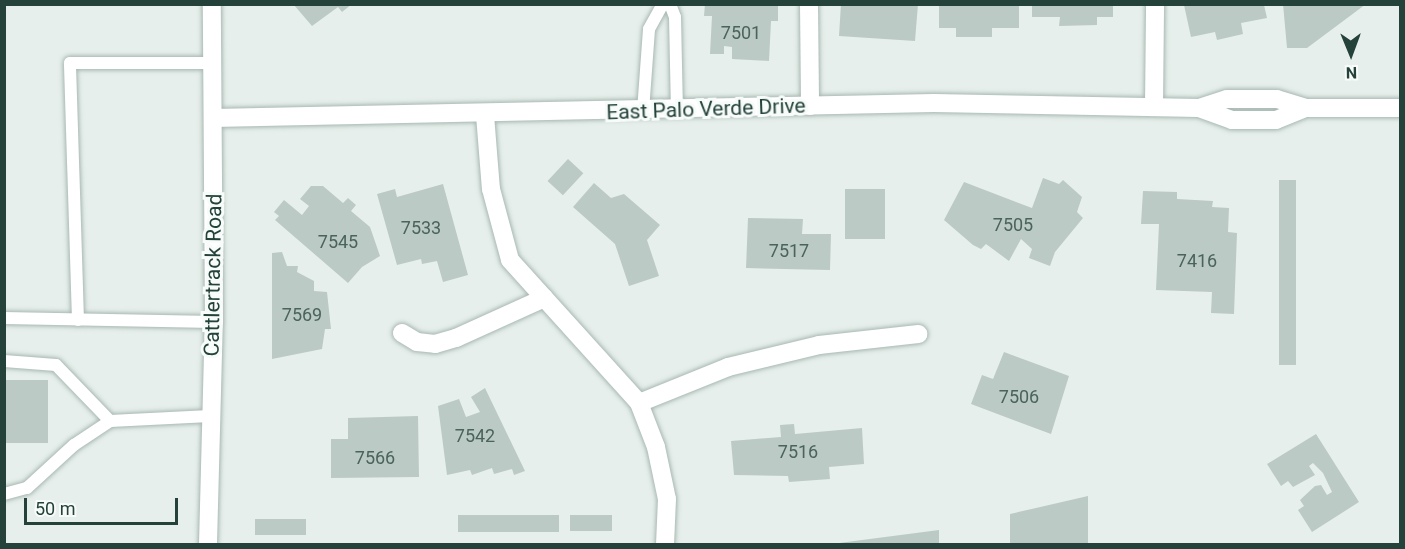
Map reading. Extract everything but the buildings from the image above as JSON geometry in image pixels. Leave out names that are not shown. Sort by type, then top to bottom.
[{"type":"street","name":"Cattlertrack Road","points":[[208,544],[214,322],[212,4]]},
{"type":"street","points":[[809,4],[810,106]]},
{"type":"street","points":[[1154,106],[1155,4]]},
{"type":"street","name":"East Palo Verde Drive","points":[[213,118],[485,115],[934,103],[1199,108],[1227,99],[1267,99],[1306,108],[1401,108]]},
{"type":"street","points":[[485,115],[491,189],[510,260],[639,403],[656,447],[667,499],[664,544]]},
{"type":"street","points":[[402,333],[417,342],[435,344],[456,338],[544,298]]},
{"type":"street","points":[[639,403],[728,367],[807,348],[918,334]]},
{"type":"lane","points":[[643,111],[649,29],[663,4]]},
{"type":"lane","points":[[670,4],[675,17],[677,111]]},
{"type":"lane","points":[[78,321],[70,63],[213,63]]},
{"type":"lane","points":[[4,318],[214,322]]},
{"type":"lane","points":[[4,361],[56,365],[110,421]]},
{"type":"lane","points":[[4,494],[27,488],[74,445],[110,421],[210,416]]}]
